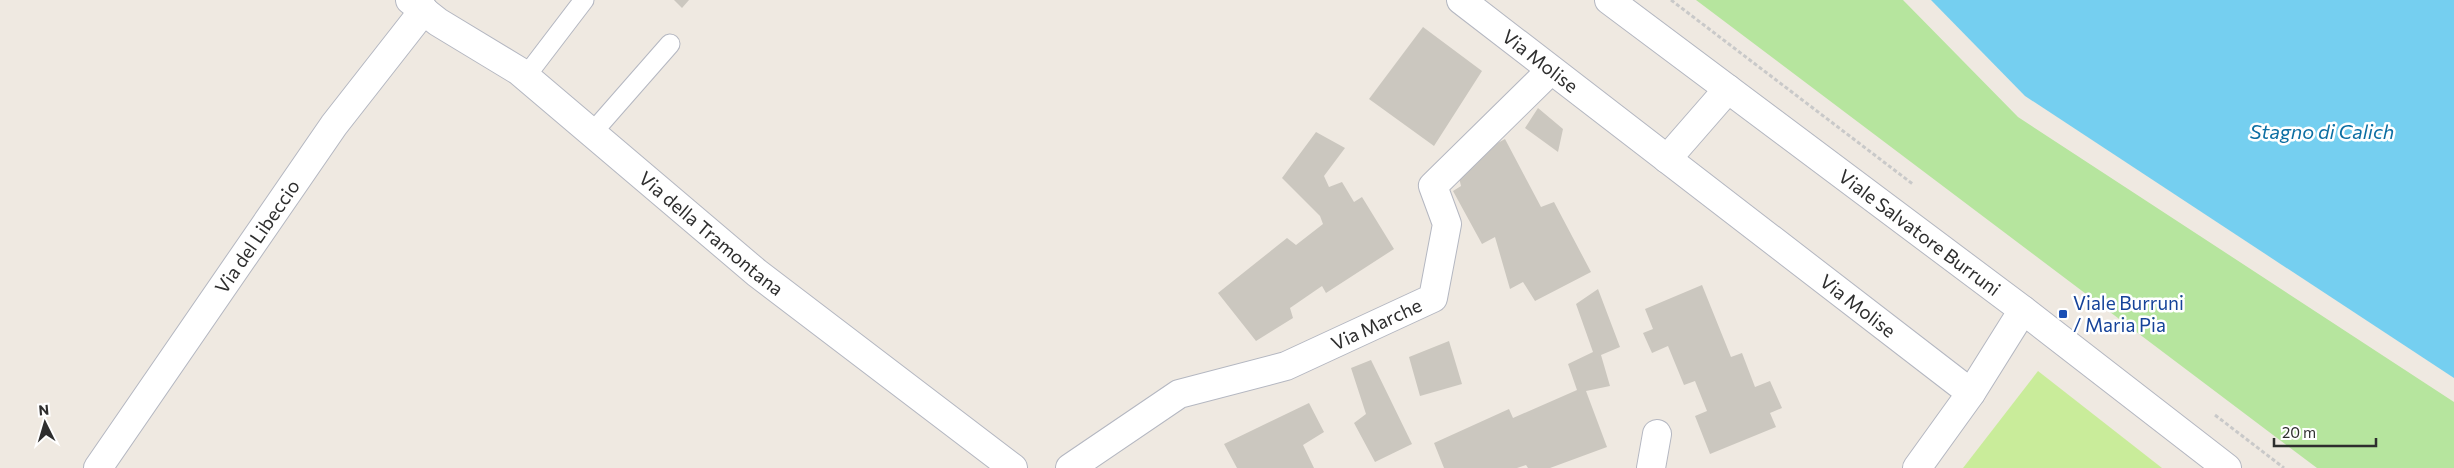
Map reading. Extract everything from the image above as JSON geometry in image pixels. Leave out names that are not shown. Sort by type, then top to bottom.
[{"type":"street","name":"Via Molise","points":[[1461,0],[1971,393]]},
{"type":"street","name":"Viale Salvatore Burruni","points":[[1609,0],[2023,310],[2227,468]]},
{"type":"street","name":"Via della Tramontana","points":[[417,5],[526,76],[757,273],[1013,468]]},
{"type":"street","name":"Via del Libeccio","points":[[98,468],[417,5]]},
{"type":"street","name":"Via Marche","points":[[1070,468],[1179,394],[1286,366],[1433,298],[1447,224],[1433,186],[1551,70]]},
{"type":"street","points":[[1667,159],[1728,89]]},
{"type":"street","points":[[1917,468],[1971,393],[2023,310]]},
{"type":"street","points":[[1651,468],[1657,434]]},
{"type":"lane","points":[[526,76],[584,0]]},
{"type":"lane","points":[[592,133],[670,44]]},
{"type":"green space","points":[[1696,0],[1903,0],[2018,117],[2454,402],[2454,468],[2317,468]]},
{"type":"green space","points":[[2038,371],[2162,468],[1963,468]]},
{"type":"water","name":"Stagno di Calich","points":[[1931,0],[2454,0],[2454,378],[2025,96]]},
{"type":"building","points":[[674,0],[689,0],[682,8]]},
{"type":"building","points":[[1423,27],[1482,71],[1434,146],[1369,99]]},
{"type":"building","points":[[1538,108],[1563,129],[1558,152],[1525,128]]},
{"type":"building","points":[[1316,132],[1345,148],[1324,176],[1329,187],[1342,182],[1354,202],[1362,197],[1394,249],[1326,293],[1322,286],[1290,308],[1293,318],[1256,341],[1218,293],[1287,238],[1296,245],[1323,224],[1320,216],[1282,178]]},
{"type":"building","points":[[1505,139],[1541,207],[1554,202],[1591,272],[1535,301],[1523,282],[1510,289],[1495,237],[1482,244],[1453,191],[1461,186],[1456,165]]},
{"type":"building","points":[[1702,285],[1731,357],[1742,353],[1755,387],[1770,381],[1782,408],[1770,413],[1776,427],[1710,454],[1695,416],[1707,411],[1695,381],[1684,385],[1668,346],[1652,353],[1643,333],[1653,329],[1645,309]]},
{"type":"building","points":[[1598,289],[1620,347],[1601,355],[1610,386],[1586,391],[1607,447],[1550,468],[1528,468],[1526,465],[1517,468],[1444,468],[1434,443],[1509,409],[1513,418],[1577,390],[1568,364],[1593,352],[1576,304]]},
{"type":"building","points":[[1449,341],[1462,384],[1420,396],[1409,357]]},
{"type":"building","points":[[1371,360],[1412,444],[1375,462],[1354,423],[1366,414],[1351,368]]},
{"type":"building","points":[[1309,403],[1324,432],[1303,445],[1314,468],[1237,468],[1224,444]]},
{"type":"place","name":"Viale Burruni / Maria Pia","points":[[2063,314]]}]
